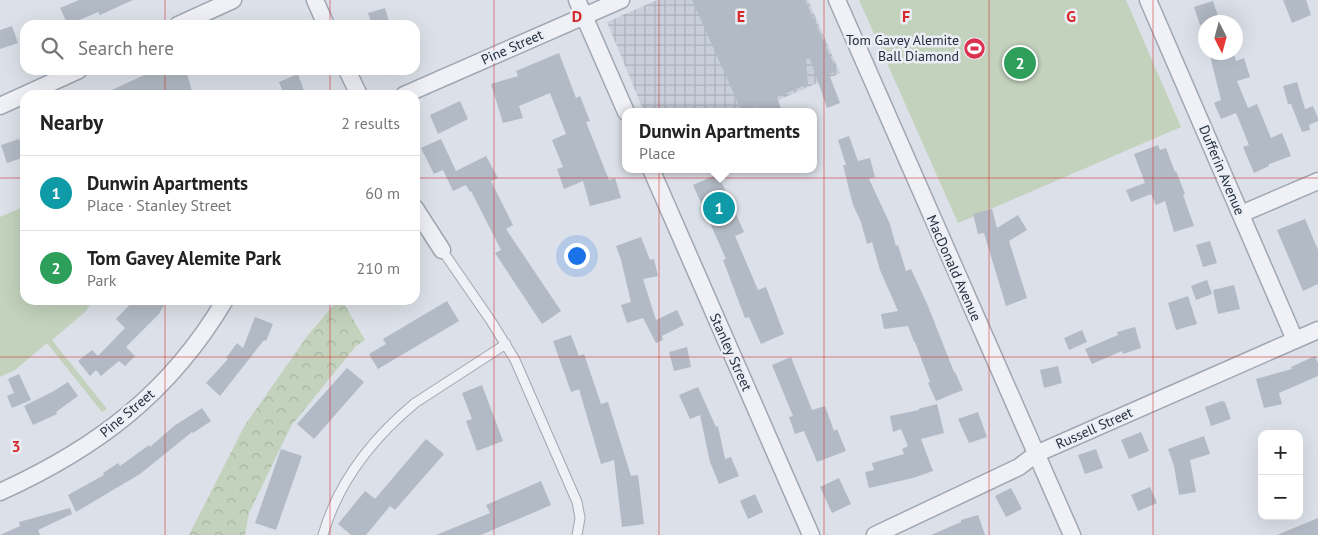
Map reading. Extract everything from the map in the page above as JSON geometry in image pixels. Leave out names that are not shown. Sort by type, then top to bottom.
[{"type":"street","points":[[189,20],[233,0]]},
{"type":"street","points":[[315,0],[324,20]]},
{"type":"street","points":[[577,0],[624,108]]},
{"type":"street","name":"Pine Street","points":[[415,90],[621,0]]},
{"type":"street","name":"MacDonald Avenue","points":[[837,0],[1072,535]]},
{"type":"street","name":"Dufferin Avenue","points":[[1148,0],[1295,340]]},
{"type":"street","points":[[35,90],[68,75]]},
{"type":"street","points":[[349,75],[357,90]]},
{"type":"street","points":[[0,106],[20,97]]},
{"type":"street","name":"Stanley Street","points":[[653,173],[811,535]]},
{"type":"street","points":[[1241,214],[1318,180]]},
{"type":"street","points":[[420,216],[442,250]]},
{"type":"street","name":"Pine Street","points":[[0,492],[31,478],[105,434],[166,380],[190,353],[222,305]]},
{"type":"street","name":"Russell Street","points":[[875,535],[1019,466],[1036,454],[1318,330]]},
{"type":"lane","points":[[442,250],[515,360],[577,502],[580,518],[577,535]]},
{"type":"lane","points":[[323,535],[334,504],[354,468],[405,412],[415,403],[506,344]]},
{"type":"shaded area","points":[[657,0],[808,0],[840,73],[760,108],[642,108],[607,22]]},
{"type":"green space","points":[[859,0],[1126,0],[1181,127],[958,223]]},
{"type":"green space","points":[[20,208],[20,305],[90,305],[85,312],[52,340],[107,409],[102,412],[47,343],[15,370],[0,377],[0,217]]},
{"type":"green space","points":[[334,305],[345,305],[365,340],[356,346],[291,426],[249,513],[245,535],[189,535],[245,425],[308,335]]},
{"type":"building","points":[[79,0],[133,0],[100,15],[98,12],[80,20],[66,20],[60,8]]},
{"type":"building","points":[[692,0],[805,0],[837,71],[829,74],[840,103],[827,108],[810,59],[806,59],[808,84],[777,97],[781,108],[758,108],[757,106],[740,108]]},
{"type":"building","points":[[1283,0],[1306,0],[1311,15],[1292,23]]},
{"type":"building","points":[[1213,1],[1218,15],[1198,15],[1198,19],[1194,7]]},
{"type":"building","points":[[385,8],[389,20],[370,20],[368,13]]},
{"type":"building","points":[[12,26],[18,43],[0,49],[0,30]]},
{"type":"building","points":[[559,53],[576,98],[580,96],[590,121],[586,122],[609,180],[615,178],[621,198],[590,206],[583,181],[564,189],[557,169],[563,167],[552,140],[566,134],[550,93],[519,106],[523,118],[503,123],[491,84],[518,76],[516,71]]},
{"type":"building","points":[[1244,58],[1250,77],[1237,81],[1248,108],[1257,104],[1271,138],[1282,133],[1291,156],[1269,164],[1269,166],[1254,173],[1243,147],[1249,145],[1236,113],[1221,119],[1214,103],[1221,100],[1211,60],[1236,61],[1243,60]]},
{"type":"building","points":[[144,75],[187,75],[192,90],[112,90]]},
{"type":"building","points":[[298,75],[304,90],[282,90],[279,82]]},
{"type":"building","points":[[1297,82],[1305,109],[1313,106],[1318,118],[1318,121],[1309,125],[1310,130],[1302,132],[1291,104],[1288,104],[1283,86]]},
{"type":"building","points":[[460,101],[468,119],[438,134],[430,115]]},
{"type":"building","points":[[849,136],[858,161],[870,158],[875,177],[869,179],[890,224],[906,271],[911,269],[963,390],[936,401],[908,326],[884,329],[881,314],[898,311],[880,270],[872,242],[867,244],[861,222],[853,205],[843,165],[846,165],[838,140]]},
{"type":"building","points":[[19,139],[20,159],[7,163],[1,145]]},
{"type":"building","points":[[441,139],[456,171],[486,156],[498,178],[491,181],[513,225],[506,229],[561,311],[542,324],[495,253],[501,250],[471,191],[466,185],[453,191],[443,170],[434,174],[421,148]]},
{"type":"building","points":[[1158,145],[1160,150],[1166,148],[1185,194],[1183,195],[1194,226],[1174,232],[1165,201],[1156,205],[1151,194],[1131,202],[1126,190],[1145,183],[1134,154]]},
{"type":"building","points":[[718,174],[744,232],[735,236],[758,290],[766,287],[784,334],[761,344],[749,317],[745,318],[723,260],[726,259],[693,185]]},
{"type":"building","points":[[992,209],[997,228],[1018,215],[1027,230],[1009,241],[1027,298],[1006,306],[984,233],[978,234],[973,214]]},
{"type":"building","points":[[1305,219],[1318,250],[1318,284],[1303,291],[1277,230]]},
{"type":"building","points":[[641,237],[650,260],[654,259],[658,276],[643,279],[656,320],[677,310],[684,325],[662,336],[663,340],[656,343],[643,318],[627,323],[621,305],[631,302],[616,246]]},
{"type":"building","points":[[1210,241],[1217,263],[1203,267],[1196,245]]},
{"type":"building","points":[[1207,280],[1212,294],[1196,300],[1191,286]]},
{"type":"building","points":[[1234,285],[1240,309],[1218,314],[1213,290]]},
{"type":"building","points":[[1188,296],[1197,324],[1176,330],[1168,303]]},
{"type":"building","points":[[447,301],[459,321],[378,369],[369,354],[386,344],[383,339]]},
{"type":"building","points":[[129,305],[164,305],[159,314],[126,347],[135,356],[125,366],[119,361],[101,376],[96,370],[90,376],[78,361],[92,350],[98,356],[125,328],[116,319]]},
{"type":"building","points":[[255,317],[273,324],[266,341],[264,340],[220,396],[206,383],[228,359],[226,358],[237,343],[243,348]]},
{"type":"building","points":[[1135,327],[1141,348],[1123,354],[1122,351],[1092,364],[1085,349],[1118,335],[1117,332]]},
{"type":"building","points":[[1082,330],[1087,342],[1069,350],[1064,338]]},
{"type":"building","points":[[571,335],[579,356],[584,354],[601,404],[608,402],[631,476],[638,475],[644,524],[622,527],[614,460],[601,464],[579,389],[571,392],[553,341]]},
{"type":"building","points":[[687,347],[691,367],[674,371],[669,352]]},
{"type":"building","points":[[1315,356],[1318,363],[1318,376],[1279,393],[1282,404],[1264,408],[1256,379],[1292,369],[1291,367]]},
{"type":"building","points":[[791,357],[812,410],[825,406],[834,431],[837,429],[846,451],[817,462],[804,431],[795,434],[789,417],[793,416],[772,365]]},
{"type":"building","points":[[1058,366],[1062,383],[1044,388],[1040,370]]},
{"type":"building","points":[[347,368],[364,382],[314,439],[297,424]]},
{"type":"building","points":[[19,374],[31,400],[12,408],[7,396],[14,393],[8,379]]},
{"type":"building","points":[[68,382],[78,396],[56,412],[57,414],[33,425],[24,406]]},
{"type":"building","points":[[482,385],[503,441],[477,451],[466,421],[472,419],[462,393]]},
{"type":"building","points":[[698,387],[716,427],[718,426],[725,459],[731,457],[739,476],[719,484],[710,462],[700,415],[690,419],[679,395]]},
{"type":"building","points":[[1222,401],[1225,402],[1231,419],[1211,426],[1205,407]]},
{"type":"building","points":[[937,404],[944,433],[921,439],[933,471],[913,478],[869,488],[865,472],[874,470],[872,463],[904,454],[902,449],[908,446],[901,429],[893,432],[890,416]]},
{"type":"building","points":[[202,408],[211,421],[192,432],[140,474],[76,512],[68,495],[104,475],[103,473],[118,463],[120,466],[149,445],[150,447],[174,426]]},
{"type":"building","points":[[978,412],[987,437],[969,443],[958,419]]},
{"type":"building","points":[[1141,432],[1149,451],[1129,459],[1121,440]]},
{"type":"building","points":[[1204,436],[1210,454],[1190,460],[1196,492],[1179,495],[1174,466],[1168,449]]},
{"type":"building","points":[[426,439],[444,454],[395,510],[390,506],[366,535],[351,535],[338,524],[365,491],[375,499]]},
{"type":"building","points":[[281,449],[302,456],[276,530],[255,523]]},
{"type":"building","points":[[1096,449],[1103,468],[1085,474],[1078,455]]},
{"type":"building","points":[[839,478],[851,504],[832,513],[820,487]]},
{"type":"building","points":[[541,481],[551,505],[481,535],[436,535],[490,513],[486,505]]},
{"type":"building","points":[[1150,487],[1157,503],[1138,511],[1131,495]]},
{"type":"building","points":[[1011,488],[1022,509],[1006,517],[995,496]]},
{"type":"building","points":[[755,494],[763,512],[748,519],[740,501]]},
{"type":"building","points":[[70,508],[72,514],[38,530],[40,535],[0,535],[20,526],[19,522]]},
{"type":"building","points":[[978,515],[985,535],[931,535],[961,522],[961,520]]},
{"type":"building","points":[[1318,518],[1318,535],[1277,535]]},
{"type":"place","name":"Tom Gavey Alemite Ball Diamond","points":[[975,48]]},
{"type":"place","name":"Tom Gavey Alemite Park","points":[[1020,63]]},
{"type":"place","name":"Dunwin Apartments","points":[[719,208]]}]
